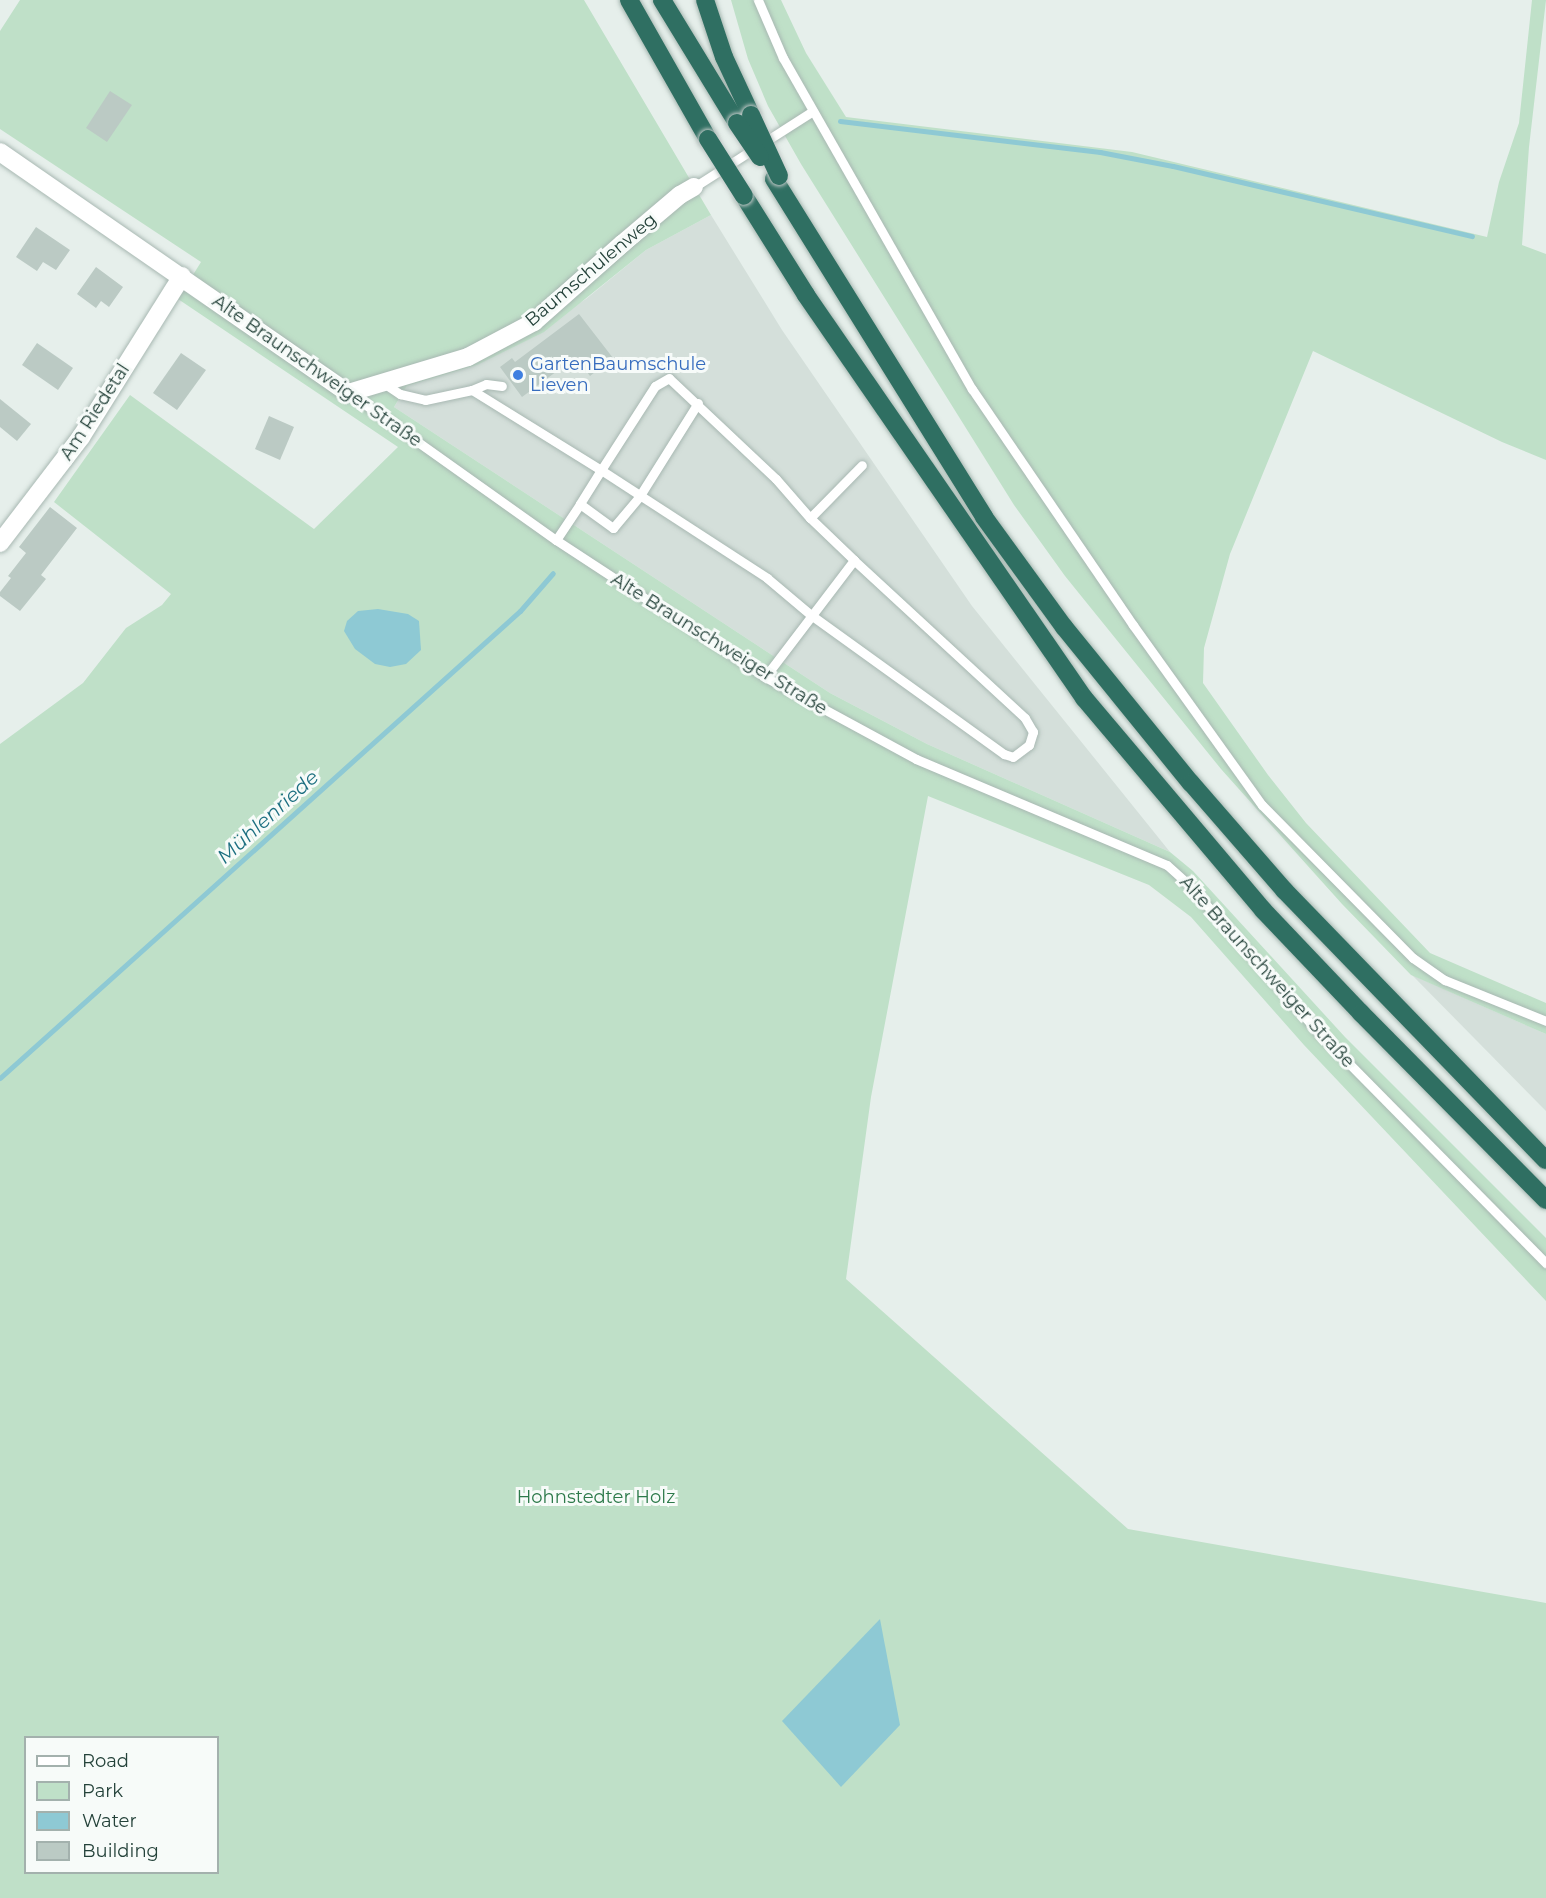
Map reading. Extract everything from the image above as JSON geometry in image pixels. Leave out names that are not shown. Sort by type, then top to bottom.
[{"type":"highway","points":[[662,0],[744,119],[797,214],[984,517],[1064,627],[1191,783],[1284,890],[1546,1160]]},
{"type":"highway","points":[[705,0],[744,119]]},
{"type":"highway","points":[[630,3],[708,139],[806,295],[1084,698],[1263,910],[1369,1022],[1546,1200]]},
{"type":"street","name":"Alte Braunschweiger Straße","points":[[0,152],[348,393]]},
{"type":"street","name":"Baumschulenweg","points":[[348,393],[380,381],[468,357],[534,322],[680,195],[694,188]]},
{"type":"street","name":"Am Riedetal","points":[[0,543],[81,437],[182,276]]},
{"type":"lane","points":[[758,0],[769,29],[813,111],[972,389],[1133,625],[1262,805],[1413,958],[1445,980],[1546,1021]]},
{"type":"lane","points":[[694,188],[813,111]]},
{"type":"lane","points":[[472,390],[601,470],[767,578],[811,615],[1004,754],[1013,757],[1029,745],[1033,732],[1025,718],[810,518],[776,479],[669,378],[655,386],[601,470],[580,504],[556,540]]},
{"type":"lane","points":[[380,381],[400,394],[425,400],[472,390],[486,384],[502,386]]},
{"type":"lane","name":"Alte Braunschweiger Straße","points":[[348,393],[556,540],[765,676],[916,759],[1167,865],[1177,873],[1320,1034],[1546,1263]]},
{"type":"lane","points":[[580,504],[613,528],[639,496],[698,403]]},
{"type":"lane","points":[[810,518],[862,465]]},
{"type":"lane","points":[[765,676],[854,560]]},
{"type":"shaded area","name":"GartenBaumschule Lieven","points":[[711,215],[782,330],[972,606],[1170,852],[927,744],[830,693],[394,407],[407,386],[477,365],[586,299],[646,250]]},
{"type":"shaded area","points":[[1412,975],[1546,1034],[1546,1111],[1541,1106]]},
{"type":"green space","name":"Hohnstedter Holz","points":[[20,0],[584,0],[711,215],[646,250],[544,332],[477,365],[407,386],[394,407],[830,693],[927,744],[1170,852],[1193,871],[1345,1037],[1546,1238],[1546,1301],[1304,1045],[1191,917],[1149,885],[928,796],[871,1097],[846,1279],[1128,1529],[1546,1603],[1546,1898],[0,1898],[0,744],[83,683],[126,628],[162,605],[171,594],[54,502],[130,395],[314,529],[398,447],[178,299],[201,262],[0,129],[0,31]]},
{"type":"green space","points":[[731,0],[781,0],[806,53],[846,117],[1132,152],[1487,237],[1499,182],[1519,123],[1532,0],[1546,0],[1529,147],[1522,245],[1546,254],[1546,460],[1502,442],[1313,351],[1230,554],[1204,648],[1203,683],[1268,775],[1306,823],[1430,953],[1546,1003],[1546,1034],[1411,975],[1342,904],[1221,769],[1065,576],[1014,505],[801,164],[768,106],[748,59]]},
{"type":"water","points":[[378,609],[408,614],[419,621],[421,650],[406,664],[390,667],[375,664],[355,649],[344,631],[347,621],[358,611]]},
{"type":"water","points":[[880,1619],[900,1725],[841,1787],[782,1721]]},
{"type":"building","points":[[110,91],[132,105],[107,142],[86,128]]},
{"type":"building","points":[[36,227],[70,250],[56,270],[43,262],[37,271],[16,257]]},
{"type":"building","points":[[96,267],[123,287],[109,307],[101,301],[96,308],[77,294]]},
{"type":"building","points":[[579,314],[613,358],[590,376],[576,357],[522,397],[500,367],[512,358],[515,362]]},
{"type":"building","points":[[37,343],[73,368],[58,390],[22,365]]},
{"type":"building","points":[[181,353],[206,370],[177,410],[153,393]]},
{"type":"building","points":[[0,399],[31,424],[17,441],[0,427]]},
{"type":"building","points":[[269,416],[294,427],[280,460],[255,449]]},
{"type":"building","points":[[50,507],[77,528],[41,575],[46,579],[20,611],[0,596],[0,592],[11,578],[8,576],[26,553],[19,547]]},
{"type":"waterway","points":[[840,121],[1100,152],[1173,166],[1472,236]]},
{"type":"waterway","name":"Mühlenriede","points":[[0,1078],[520,611],[553,573]]},
{"type":"place","name":"GartenBaumschule Lieven","points":[[518,375]]}]
